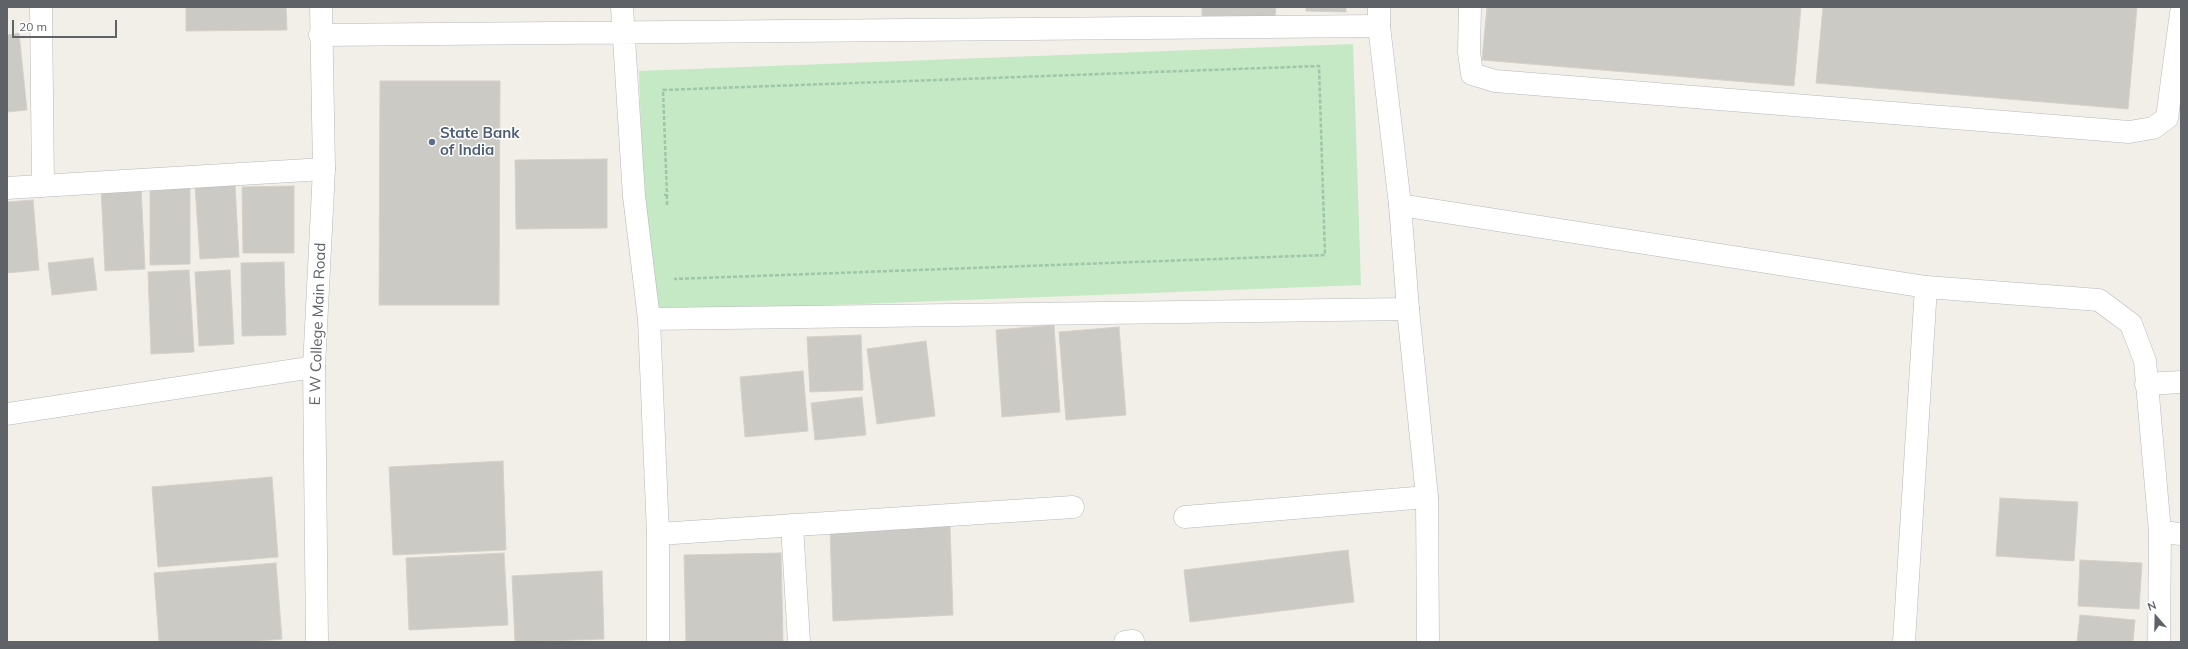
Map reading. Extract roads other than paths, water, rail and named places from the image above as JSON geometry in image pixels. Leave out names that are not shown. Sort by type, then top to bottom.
[{"type":"street","points":[[41,7],[43,186]]},
{"type":"street","name":"E W College Main Road","points":[[318,642],[314,367],[324,169],[320,7]]},
{"type":"street","points":[[622,7],[634,196],[649,319],[658,534],[658,642]]},
{"type":"street","points":[[1470,7],[1469,52],[1472,74],[1495,81],[2129,132],[2153,128],[2167,118],[2181,13]]},
{"type":"street","points":[[320,35],[623,33],[1379,16],[1400,205],[1408,308],[1427,497],[1428,642]]},
{"type":"street","points":[[7,188],[324,169]]},
{"type":"street","points":[[1400,205],[1926,287],[2099,300],[2131,324],[2145,361],[2146,384],[2171,533],[2159,642]]},
{"type":"street","points":[[1904,642],[1926,287]]},
{"type":"street","points":[[649,319],[1408,308]]},
{"type":"street","points":[[7,414],[314,367]]},
{"type":"street","points":[[2146,384],[2181,382]]},
{"type":"street","points":[[1185,517],[1427,497]]},
{"type":"street","points":[[658,534],[792,524],[1073,507]]},
{"type":"street","points":[[792,524],[799,642]]},
{"type":"street","points":[[1125,642],[1133,642]]},
{"type":"place","name":"State Bank of India","points":[[432,142]]}]
